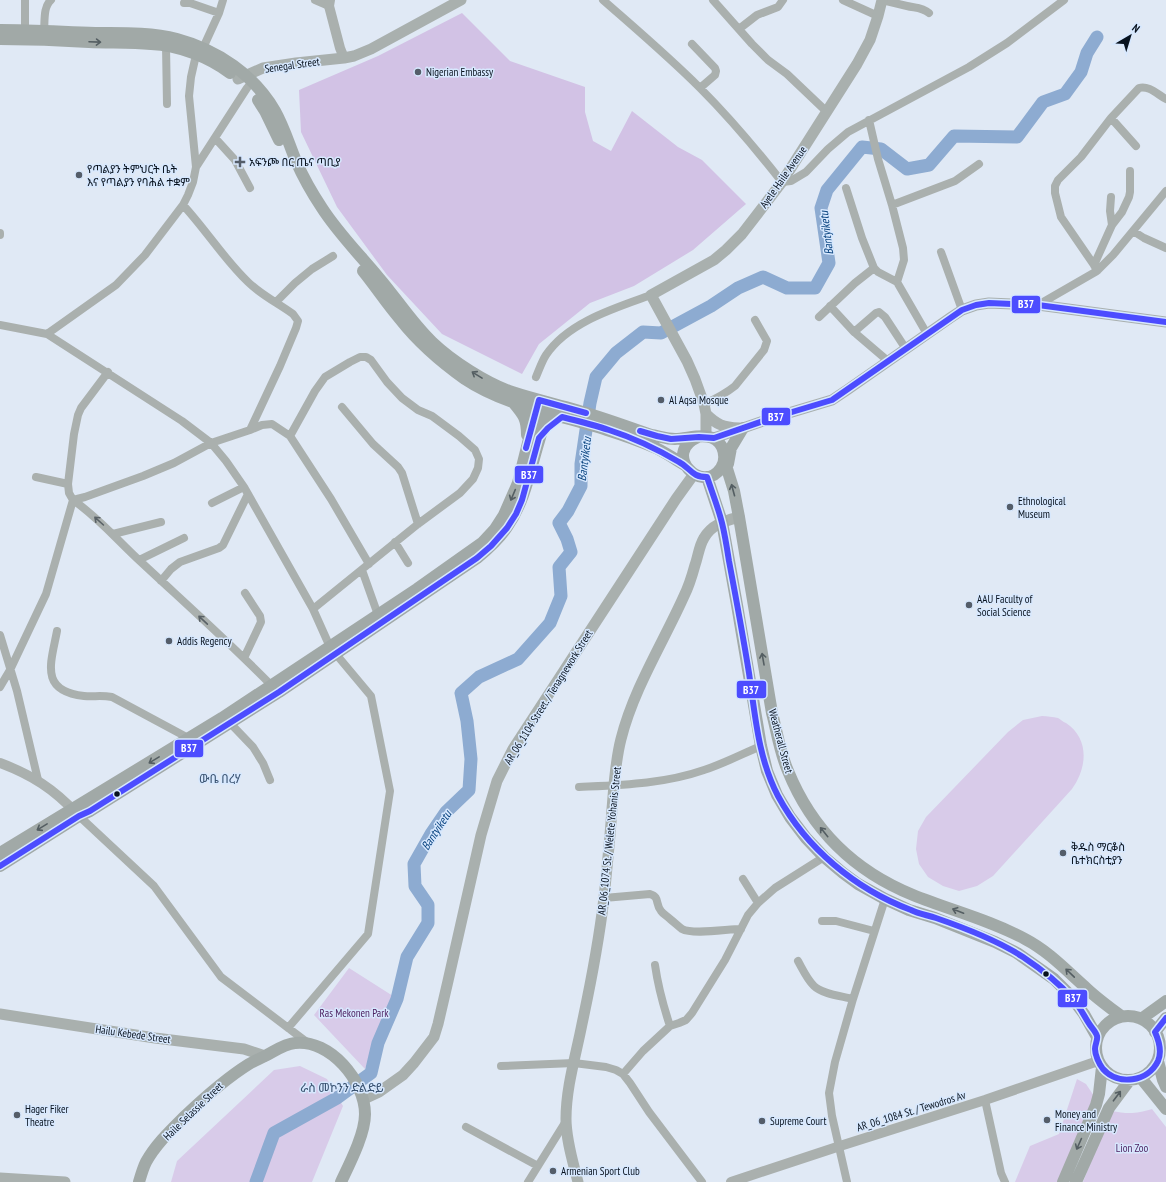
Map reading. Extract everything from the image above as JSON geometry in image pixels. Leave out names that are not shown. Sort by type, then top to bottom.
[{"type":"main road","name":"Senegal Street","points":[[246,81],[263,68],[371,49],[461,0]]},
{"type":"main road","name":"Ayele Haile Avenue","points":[[651,295],[714,260],[742,234],[782,182],[860,58],[870,40],[882,0]]},
{"type":"main road","points":[[0,30],[165,36],[199,51],[246,81],[263,94],[275,111],[318,210],[400,320],[427,349],[466,379],[483,389],[513,402],[538,405]]},
{"type":"main road","points":[[0,39],[150,44],[199,51]]},
{"type":"main road","points":[[318,210],[335,227],[380,280],[417,327],[450,357],[486,380],[538,405],[610,426],[675,439],[706,437],[718,442],[722,447],[726,464]]},
{"type":"main road","points":[[651,295],[687,361],[705,409],[714,422],[720,426],[728,428],[743,428]]},
{"type":"main road","points":[[743,428],[731,448],[726,464],[713,475],[707,477],[694,474],[688,470],[683,458],[687,444],[692,440],[743,428],[832,400],[962,310],[976,305],[989,302],[1038,306],[1166,322]]},
{"type":"main road","points":[[513,402],[524,415],[527,425],[527,444]]},
{"type":"main road","points":[[0,853],[26,842],[76,813],[90,812],[193,741],[333,651],[381,618],[482,543],[495,530],[518,484],[538,405]]},
{"type":"main road","points":[[381,618],[477,558],[491,546],[507,528],[516,514],[522,500],[539,438],[550,409]]},
{"type":"main road","points":[[705,409],[706,437]]},
{"type":"main road","points":[[539,438],[548,428],[569,415]]},
{"type":"main road","points":[[610,426],[685,465]]},
{"type":"main road","name":"Weatherall Street","points":[[726,464],[734,491],[739,517],[772,713],[788,771],[802,800],[815,820],[827,836],[852,860],[867,871],[885,882],[913,895],[997,926],[1026,939],[1045,952],[1067,970],[1084,987],[1122,1016]]},
{"type":"main road","name":"AR_06_1104 Street. / Tenagnework Street","points":[[363,1098],[364,1099],[379,1092],[403,1074],[414,1063],[434,1037],[481,835],[497,781],[514,749],[658,526],[694,474]]},
{"type":"main road","points":[[707,477],[722,522],[761,746],[767,770],[778,795],[790,816],[806,838],[824,857],[848,876],[885,899],[909,910],[935,918],[996,942],[1017,953],[1054,979],[1069,994],[1084,1014],[1097,1037]]},
{"type":"main road","points":[[722,522],[739,517]]},
{"type":"main road","name":"AR_06_1074 St. / Welete Yohanis Street","points":[[578,1182],[566,1121],[567,1103],[591,983],[604,898],[614,785],[621,740],[626,720],[636,695],[689,585],[704,538],[710,530],[722,522]]},
{"type":"main road","points":[[226,721],[272,686],[333,651]]},
{"type":"main road","points":[[0,866],[26,842]]},
{"type":"main road","points":[[1017,953],[1026,939]]},
{"type":"main road","points":[[1141,1019],[1166,1001]]},
{"type":"main road","name":"Hailu Kebede Street","points":[[0,1014],[244,1050],[265,1056]]},
{"type":"main road","points":[[1063,1182],[1096,1105],[1099,1094],[1100,1064],[1095,1049],[1097,1037],[1103,1027],[1111,1020],[1122,1016],[1131,1016],[1141,1019],[1150,1025],[1155,1032],[1160,1046],[1158,1061],[1151,1071],[1141,1078],[1129,1081],[1118,1079],[1109,1075],[1100,1064]]},
{"type":"main road","points":[[1155,1032],[1166,1018]]},
{"type":"main road","name":"Haile Selassie Street","points":[[140,1182],[141,1174],[146,1163],[157,1146],[177,1124],[219,1084],[250,1063],[283,1046],[296,1043],[309,1044]]},
{"type":"main road","points":[[309,1044],[321,1048],[335,1056],[356,1082],[363,1098],[365,1114],[362,1133],[341,1182]]},
{"type":"main road","points":[[1158,1061],[1162,1080],[1166,1087]]},
{"type":"main road","points":[[1141,1078],[1166,1109]]},
{"type":"main road","points":[[1076,1182],[1108,1108],[1129,1081]]},
{"type":"main road","points":[[0,1178],[65,1182]]},
{"type":"street","points":[[24,0],[25,30]]},
{"type":"street","points":[[44,31],[46,7],[51,0]]},
{"type":"street","points":[[47,334],[116,285],[145,255],[183,205],[193,182],[196,167],[188,96],[191,77],[199,51],[219,13],[223,0]]},
{"type":"street","points":[[315,0],[330,3],[342,53]]},
{"type":"street","points":[[602,0],[668,57],[700,88],[745,136],[782,182],[791,181],[802,175],[828,149],[848,132],[969,67],[1007,43],[1064,0]]},
{"type":"street","points":[[713,0],[768,60],[796,82],[827,112]]},
{"type":"street","points":[[739,29],[757,15],[778,7],[783,0]]},
{"type":"street","points":[[843,0],[878,16]]},
{"type":"street","points":[[882,0],[919,8],[926,10],[928,13]]},
{"type":"street","points":[[184,3],[190,3],[219,13]]},
{"type":"street","points":[[692,44],[716,68],[714,75],[700,88]]},
{"type":"street","points":[[166,46],[168,104]]},
{"type":"street","points":[[196,167],[215,138],[246,81]]},
{"type":"street","points":[[1095,268],[1061,217],[1055,193],[1055,186],[1081,157],[1111,118],[1139,88],[1144,86],[1166,99]]},
{"type":"street","points":[[1111,118],[1136,146]]},
{"type":"street","points":[[869,120],[872,137],[903,248],[904,260],[897,282]]},
{"type":"street","points":[[215,138],[235,160],[250,188]]},
{"type":"street","points":[[892,205],[955,181],[979,164]]},
{"type":"street","points":[[1095,268],[1112,225],[1122,212],[1129,197],[1130,171]]},
{"type":"street","points":[[846,188],[862,238],[874,268],[878,272],[897,282],[927,334]]},
{"type":"street","points":[[1038,306],[1113,255],[1166,191]]},
{"type":"street","points":[[1111,197],[1110,211],[1112,225]]},
{"type":"street","points":[[183,205],[249,283],[293,314],[298,321],[280,366],[250,430]]},
{"type":"street","points":[[1133,231],[1166,248]]},
{"type":"street","points":[[941,252],[962,310]]},
{"type":"street","points":[[276,302],[295,283],[333,256]]},
{"type":"street","points":[[819,317],[855,282],[874,268]]},
{"type":"street","points":[[536,377],[545,356],[562,337],[585,322],[612,309],[651,295]]},
{"type":"street","points":[[830,306],[854,332],[888,361]]},
{"type":"street","points":[[854,332],[879,312],[885,317],[906,349]]},
{"type":"street","points":[[705,409],[735,386],[764,350],[767,341],[754,320]]},
{"type":"street","points":[[0,325],[47,334],[182,421],[211,443],[226,461],[246,490],[313,609],[333,651],[371,696],[390,791],[368,934],[288,1028]]},
{"type":"street","points":[[290,436],[315,391],[325,377],[360,357],[366,357],[371,360],[387,382],[402,398],[418,410],[432,416],[459,436],[475,450],[479,459],[478,468],[473,479],[460,493],[395,542],[313,609]]},
{"type":"street","points":[[108,372],[81,408],[78,415],[74,434],[68,484],[70,493],[74,500],[113,534],[272,686]]},
{"type":"street","points":[[342,407],[373,444],[398,467],[402,473],[418,524]]},
{"type":"street","points":[[74,500],[143,476],[174,463],[211,443],[262,425],[272,424],[290,436],[331,499],[369,564]]},
{"type":"street","points":[[36,477],[68,484]]},
{"type":"street","points":[[212,504],[246,490]]},
{"type":"street","points":[[161,581],[176,564],[219,548],[223,545],[246,490]]},
{"type":"street","points":[[0,687],[10,670],[46,594],[74,500]]},
{"type":"street","points":[[113,534],[161,522]]},
{"type":"street","points":[[139,560],[184,538]]},
{"type":"street","points":[[395,542],[408,563]]},
{"type":"street","points":[[362,570],[381,618]]},
{"type":"street","points":[[244,658],[262,622],[260,616],[245,593]]},
{"type":"street","points":[[57,631],[51,664],[51,674],[53,681],[60,689],[73,694],[86,696],[102,695],[112,697],[193,741]]},
{"type":"street","points":[[0,635],[17,691],[38,780]]},
{"type":"street","points":[[226,721],[253,747],[263,763],[270,780]]},
{"type":"street","points":[[579,788],[672,779],[704,770],[761,746]]},
{"type":"street","points":[[0,763],[38,780],[51,790],[154,886],[221,977],[309,1044]]},
{"type":"street","points":[[623,1074],[643,1051],[670,1026],[686,1020],[692,1013],[725,960],[748,915],[758,903],[775,888],[824,857]]},
{"type":"street","points":[[743,879],[758,903]]},
{"type":"street","points":[[604,898],[650,894],[654,895],[661,911],[682,929],[689,931],[698,932],[741,928]]},
{"type":"street","points":[[848,1182],[832,1116],[829,1093],[835,1062],[853,999],[885,899]]},
{"type":"street","points":[[822,921],[836,921],[874,931]]},
{"type":"street","points":[[798,961],[809,981],[819,990],[853,999]]},
{"type":"street","points":[[655,966],[660,996],[670,1026]]},
{"type":"street","points":[[502,1066],[574,1063],[606,1067],[623,1074],[649,1112],[702,1182]]},
{"type":"street","name":"AR_06_1084 St. / Tewodros Av","points":[[730,1182],[1100,1064]]},
{"type":"street","points":[[985,1100],[1001,1173],[1005,1182]]},
{"type":"street","points":[[528,1182],[566,1121]]},
{"type":"street","points":[[466,1127],[538,1166]]},
{"type":"green space","points":[[1042,716],[1058,718],[1074,730],[1079,737],[1084,754],[1083,763],[1081,772],[1072,789],[993,876],[977,886],[959,891],[943,886],[928,877],[919,864],[916,849],[918,831],[926,817],[1008,732],[1023,720]]},
{"type":"green space","name":"Ras Mekonen Park","points":[[349,968],[393,996],[365,1069],[314,1015]]},
{"type":"green space","points":[[300,1066],[327,1079],[343,1106],[312,1182],[171,1182],[177,1161],[274,1070]]},
{"type":"green space","points":[[1077,1079],[1086,1084],[1094,1096],[1059,1182],[1015,1182],[1030,1146],[1059,1134]]},
{"type":"green space","name":"Lion Zoo","points":[[1152,1109],[1166,1127],[1166,1182],[1083,1182],[1111,1111],[1132,1113]]},
{"type":"shaded area","points":[[462,13],[510,61],[585,87],[585,112],[593,141],[611,151],[632,111],[678,147],[702,160],[746,204],[693,250],[634,286],[590,303],[539,344],[522,374],[442,334],[387,275],[337,207],[301,132],[299,90],[378,56]]},
{"type":"waterway","name":"Bantyiketu","points":[[256,1182],[274,1133],[337,1098],[371,1073],[378,1043],[397,999],[407,957],[428,923],[428,905],[415,886],[414,864],[431,834],[446,812],[469,790],[471,759],[467,721],[461,693],[479,677],[518,659],[550,623],[561,596],[559,567],[571,552],[567,539],[559,523],[568,511],[581,486],[581,464],[590,403],[596,377],[616,353],[643,332],[661,333],[711,306],[738,288],[763,277],[787,288],[815,288],[829,263],[821,208],[827,190],[862,147],[881,149],[907,169],[929,165],[954,136],[1017,137],[1043,102],[1065,94],[1081,72],[1087,53],[1097,37]]},
{"type":"transit line","name":"B37","points":[[640,431],[671,439],[699,437],[714,438],[772,418],[832,400],[962,310],[976,305],[989,303],[1038,305],[1166,322]]},
{"type":"transit line","name":"B37","points":[[526,448],[539,400],[586,413]]},
{"type":"transit line","name":"B37","points":[[0,866],[279,692],[477,558],[491,546],[507,528],[516,514],[522,500],[539,438],[548,428],[562,417],[603,428],[636,440],[683,464],[694,474],[707,477],[719,511],[724,532],[747,659],[758,736],[766,767],[778,796],[789,815],[803,833],[834,865],[871,891],[890,901],[992,940],[1023,957],[1043,971],[1062,987],[1078,1005],[1095,1032],[1097,1038],[1095,1049],[1096,1057],[1103,1069],[1117,1078],[1132,1079],[1140,1077],[1147,1074],[1153,1068],[1158,1061],[1160,1054],[1159,1043],[1155,1032],[1166,1018]]},
{"type":"place","name":"Nigerian Embassy","points":[[418,72]]},
{"type":"place","name":"አፍንጮ በር ጤና ጣቢያ","points":[[240,162]]},
{"type":"place","name":"የጣልያን ትምህርት ቤት እና የጣልያን የባሕል ተቋም","points":[[79,175]]},
{"type":"place","name":"Al Aqsa Mosque","points":[[661,400]]},
{"type":"place","name":"Ethnological Museum","points":[[1010,507]]},
{"type":"place","name":"AAU Faculty of Social Science","points":[[969,605]]},
{"type":"place","name":"Addis Regency","points":[[169,641]]},
{"type":"place","name":"ቅዱስ ማርቆስ ቤተክርስቲያን","points":[[1063,853]]},
{"type":"place","name":"Hager Fiker Theatre","points":[[17,1115]]},
{"type":"place","name":"Money and Finance Ministry","points":[[1047,1120]]},
{"type":"place","name":"Supreme Court","points":[[762,1121]]},
{"type":"place","name":"Armenian Sport Club","points":[[553,1171]]},
{"type":"district","name":"ውቤ በረሃ","points":[[220,778]]},
{"type":"district","name":"ራስ መኮንን ድልድይ","points":[[342,1087]]}]
